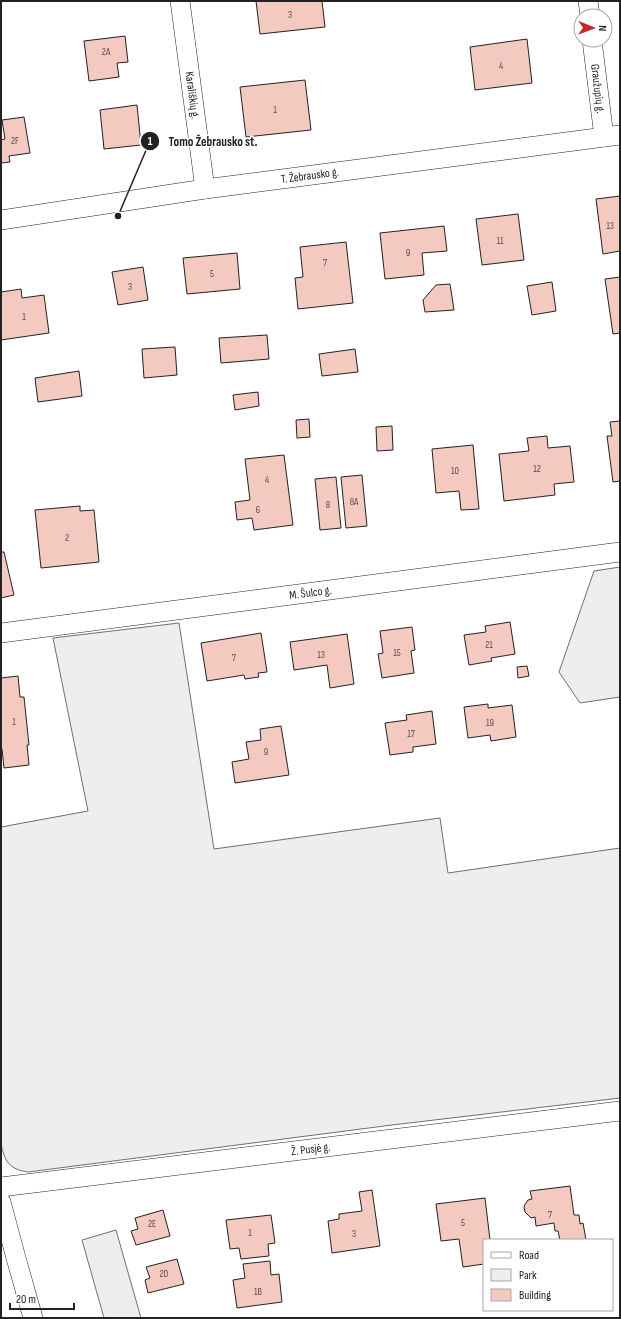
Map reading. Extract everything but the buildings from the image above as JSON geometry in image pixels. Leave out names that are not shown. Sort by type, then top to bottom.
[{"type":"street","name":"Karališkių g.","points":[[180,1],[205,189]]},
{"type":"street","name":"Graužupių g.","points":[[594,48],[612,136]]},
{"type":"street","name":"T. Žebrausko g.","points":[[1,220],[205,189],[612,136]]},
{"type":"street","name":"M. Šulco g.","points":[[1,633],[620,552]]},
{"type":"street","name":"Ž. Pusjė g.","points":[[1,1187],[620,1111]]},
{"type":"street","points":[[1,1202],[34,1318]]},
{"type":"green space","points":[[620,567],[620,697],[580,703],[559,672],[594,571]]},
{"type":"green space","points":[[179,623],[214,849],[440,818],[448,873],[620,848],[620,1098],[392,1125],[28,1172],[16,1169],[9,1164],[4,1156],[1,1144],[1,827],[88,811],[53,638]]},
{"type":"shaded area","points":[[116,1230],[141,1318],[104,1318],[82,1240]]},
{"type":"place","name":"Tomo Žebrausko st.","points":[[118,216]]}]
